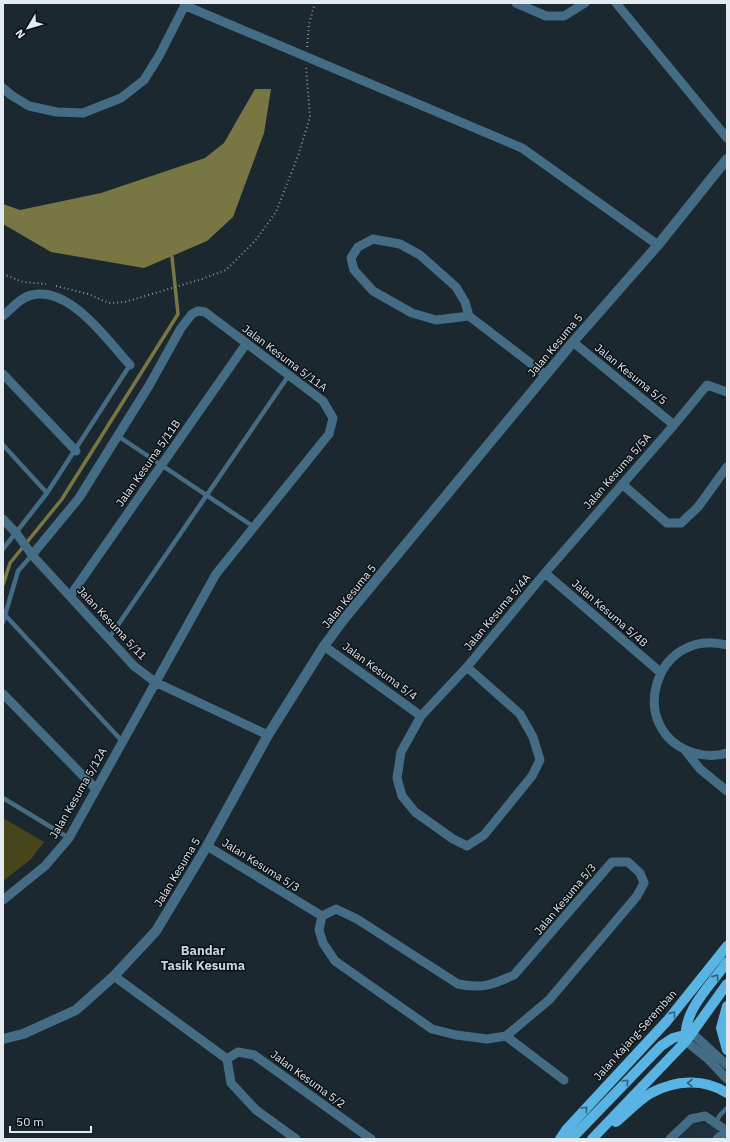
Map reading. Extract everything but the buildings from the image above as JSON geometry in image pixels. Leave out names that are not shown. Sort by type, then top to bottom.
[{"type":"main road","name":"Jalan Kajang-Seremban","points":[[560,1139],[566,1130],[667,1021],[727,946]]},
{"type":"main road","points":[[688,1036],[686,1022],[693,1008],[727,962]]},
{"type":"main road","points":[[592,1139],[688,1036],[727,984]]},
{"type":"main road","points":[[727,1006],[721,1028],[727,1050]]},
{"type":"main road","points":[[568,1139],[577,1133],[661,1046],[673,1038],[688,1036]]},
{"type":"main road","points":[[596,1139],[651,1093],[678,1083],[705,1083],[727,1094]]},
{"type":"street","points":[[516,3],[546,16],[564,16],[585,3]]},
{"type":"street","points":[[616,3],[727,138]]},
{"type":"street","points":[[3,88],[11,96],[29,106],[57,112],[83,113],[121,98],[144,80],[159,56],[186,4],[306,57],[522,148],[658,245]]},
{"type":"street","name":"Jalan Kesuma 5","points":[[3,1039],[23,1034],[76,1010],[114,976],[156,931],[207,846],[268,735],[324,646],[344,619],[573,342],[658,245],[727,159]]},
{"type":"street","points":[[469,316],[436,320],[412,313],[373,291],[354,270],[351,258],[358,247],[373,239],[400,244],[420,255],[456,287],[465,302],[469,316],[546,375]]},
{"type":"street","points":[[3,316],[21,300],[33,294],[46,295],[61,299],[76,307],[130,365]]},
{"type":"street","name":"Jalan Kesuma 5/11A","points":[[27,548],[79,498],[118,436],[181,328],[192,314],[198,311],[206,312],[246,344],[323,401],[333,418],[328,434],[216,574],[155,682]]},
{"type":"street","name":"Jalan Kesuma 5/5","points":[[573,342],[674,425]]},
{"type":"street","name":"Jalan Kesuma 5/11B","points":[[70,596],[246,344]]},
{"type":"street","points":[[3,374],[76,451]]},
{"type":"street","name":"Jalan Kesuma 5/5A","points":[[545,573],[707,385],[727,392]]},
{"type":"street","points":[[622,484],[667,523],[681,523],[698,508],[727,467]]},
{"type":"street","name":"Jalan Kesuma 5/11","points":[[3,519],[17,534],[27,548],[134,666],[155,682],[268,735]]},
{"type":"street","name":"Jalan Kesuma 5/4A","points":[[467,667],[520,714],[533,737],[540,760],[532,776],[484,835],[467,846],[453,840],[415,812],[402,796],[397,778],[401,752],[421,716],[467,667],[545,573]]},
{"type":"street","name":"Jalan Kesuma 5/4B","points":[[545,573],[660,672]]},
{"type":"street","points":[[727,645],[707,642],[688,646],[672,656],[660,672],[654,689],[654,707],[660,725],[670,739],[685,750],[700,769],[727,791]]},
{"type":"street","name":"Jalan Kesuma 5/4","points":[[324,646],[421,716]]},
{"type":"street","name":"Jalan Kesuma 5/12A","points":[[3,900],[45,866],[68,838],[155,682]]},
{"type":"street","points":[[3,694],[96,789]]},
{"type":"street","points":[[685,750],[703,755],[721,755],[727,753]]},
{"type":"street","name":"Jalan Kesuma 5/3","points":[[207,846],[322,916],[336,909],[357,919],[458,984],[475,987],[495,983],[514,976],[612,862],[628,862],[640,873],[644,883],[637,896],[549,1000],[506,1036]]},
{"type":"street","points":[[322,916],[319,930],[323,943],[335,961],[432,1029],[456,1035],[487,1039],[506,1036],[564,1080]]},
{"type":"street","points":[[114,976],[227,1059],[231,1083],[256,1110],[296,1139]]},
{"type":"street","points":[[688,1036],[727,1065]]},
{"type":"street","points":[[688,1036],[727,1079]]},
{"type":"street","name":"Jalan Kesuma 5/2","points":[[227,1059],[238,1052],[254,1055],[372,1139]]},
{"type":"street","points":[[670,1139],[691,1119],[704,1116],[727,1130],[717,1139]]},
{"type":"lane","points":[[3,550],[17,534],[76,451],[130,365]]},
{"type":"lane","points":[[109,638],[289,375]]},
{"type":"lane","points":[[118,436],[254,527]]},
{"type":"lane","points":[[3,444],[47,493]]},
{"type":"lane","points":[[3,622],[18,571],[27,548]]},
{"type":"lane","points":[[5,615],[122,741]]},
{"type":"lane","points":[[3,798],[68,838]]},
{"type":"lane","points":[[716,1122],[727,1108]]},
{"type":"path","points":[[3,274],[22,282],[44,283],[88,294],[109,303],[125,302],[184,285],[226,270],[256,241],[276,212],[298,156],[310,117],[306,57],[309,24],[314,3]]},
{"type":"shaded area","points":[[255,89],[271,89],[264,133],[233,217],[207,241],[144,268],[51,252],[3,224],[3,204],[20,210],[101,193],[205,158],[224,143]]},
{"type":"shaded area","points":[[3,818],[44,842],[31,859],[3,881]]},
{"type":"shaded area","points":[[704,1123],[717,1129],[725,1139],[677,1139],[693,1124]]},
{"type":"waterway","points":[[3,585],[10,563],[62,499],[178,314],[172,257]]},
{"type":"district","name":"Bandar Tasik Kesuma","points":[[203,958]]}]
